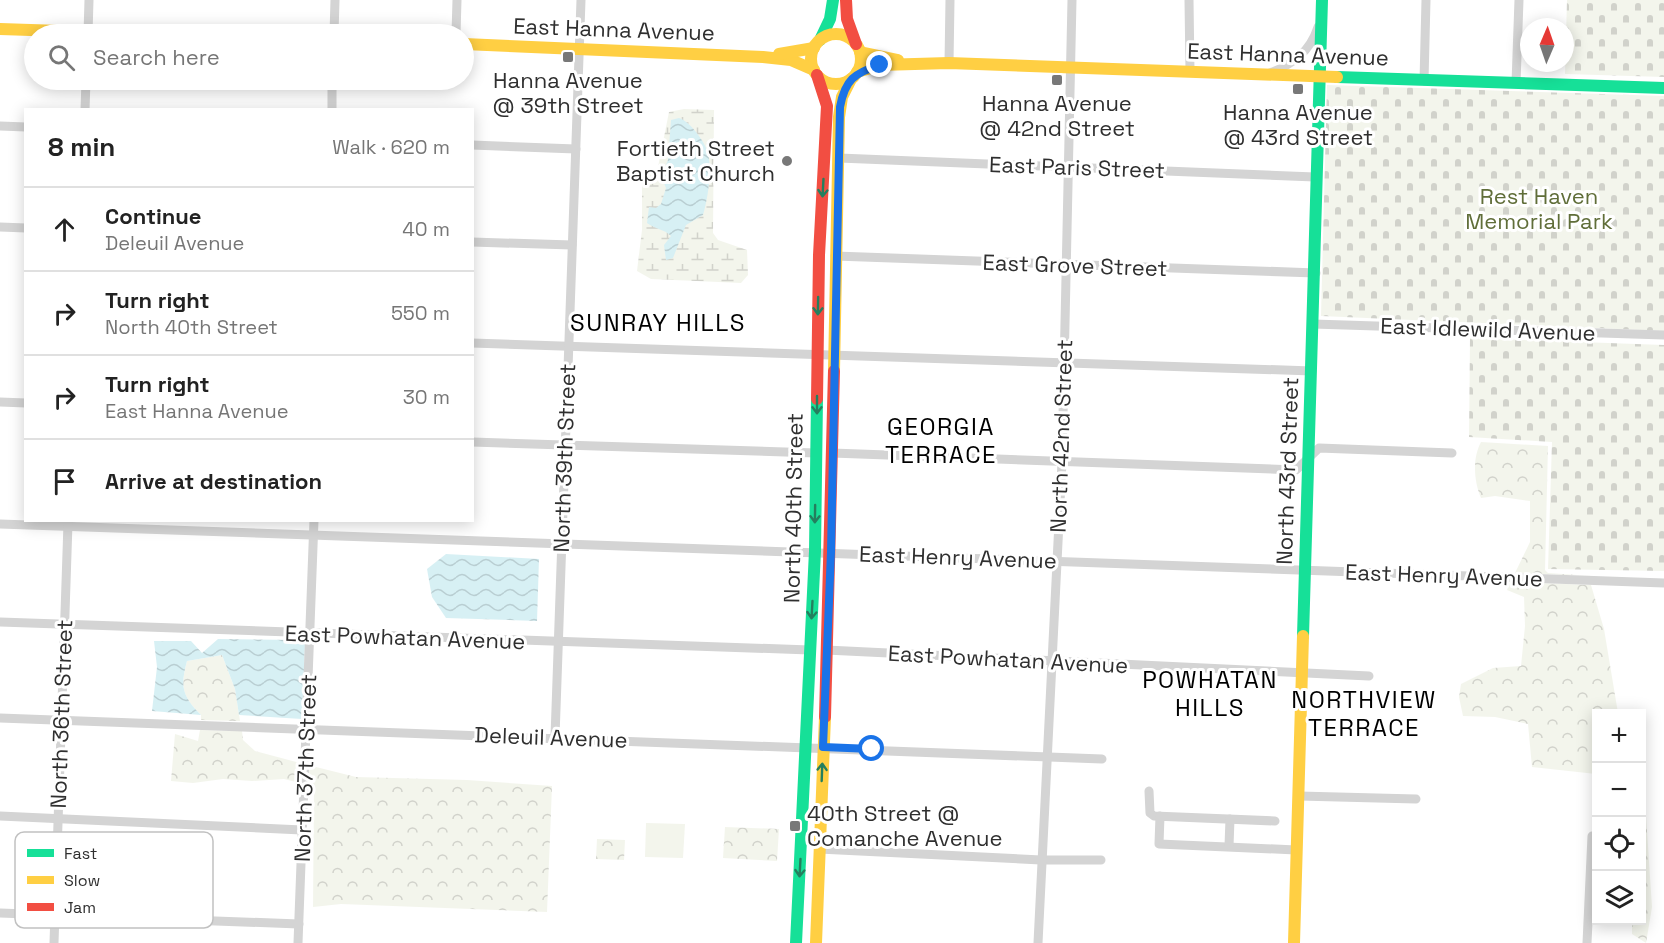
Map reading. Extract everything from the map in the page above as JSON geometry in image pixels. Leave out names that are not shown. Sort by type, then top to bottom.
[{"type":"street","points":[[88,24],[89,0]]},
{"type":"street","points":[[334,24],[335,0]]},
{"type":"street","points":[[456,24],[457,0]]},
{"type":"street","name":"North 39th Street","points":[[555,737],[581,0]]},
{"type":"street","points":[[833,0],[830,20],[817,44],[811,63],[815,73],[836,84],[854,75],[858,48],[847,19],[846,0]]},
{"type":"street","points":[[948,63],[950,0]]},
{"type":"street","name":"North 42nd Street","points":[[1038,943],[1062,462],[1065,364],[1064,266],[1072,0]]},
{"type":"street","points":[[1189,0],[1190,71]]},
{"type":"street","name":"North 43rd Street","points":[[1294,943],[1304,570],[1316,273],[1315,177],[1322,0]]},
{"type":"street","points":[[1424,81],[1426,0]]},
{"type":"street","points":[[1516,83],[1519,0]]},
{"type":"street","points":[[1265,75],[1283,68],[1307,50],[1322,16]]},
{"type":"street","points":[[0,29],[24,30]]},
{"type":"street","points":[[817,44],[839,34],[858,48]]},
{"type":"street","name":"East Hanna Avenue","points":[[474,44],[763,57],[791,60],[815,73]]},
{"type":"street","name":"East Hanna Avenue","points":[[763,57],[817,44]]},
{"type":"street","name":"East Hanna Avenue","points":[[858,48],[911,62]]},
{"type":"street","name":"East Hanna Avenue","points":[[854,75],[880,65],[911,62],[1664,88]]},
{"type":"street","name":"North 40th Street","points":[[796,943],[815,551],[817,357],[827,106],[815,73]]},
{"type":"street","name":"North 40th Street","points":[[816,943],[831,552],[832,357],[840,107],[854,75]]},
{"type":"street","points":[[85,108],[86,90]]},
{"type":"street","points":[[332,90],[332,108]]},
{"type":"street","points":[[0,126],[24,126]]},
{"type":"street","points":[[474,144],[576,149]]},
{"type":"street","name":"East Paris Street","points":[[839,158],[1315,177]]},
{"type":"street","points":[[0,227],[24,228]]},
{"type":"street","points":[[474,242],[572,245]]},
{"type":"street","name":"East Grove Street","points":[[835,256],[1064,266],[1316,273]]},
{"type":"street","name":"East Idlewild Avenue","points":[[1313,324],[1664,335]]},
{"type":"street","points":[[474,343],[817,357],[1312,371]]},
{"type":"street","points":[[0,402],[24,404]]},
{"type":"street","points":[[474,442],[816,453]]},
{"type":"street","points":[[832,453],[1296,470],[1319,448],[1452,453]]},
{"type":"street","name":"North 37th Street","points":[[298,943],[314,522]]},
{"type":"street","name":"East Henry Avenue","points":[[0,524],[68,523],[1664,583]]},
{"type":"street","name":"North 36th Street","points":[[58,832],[68,523]]},
{"type":"street","name":"East Powhatan Avenue","points":[[0,622],[810,650]]},
{"type":"street","name":"East Powhatan Avenue","points":[[826,650],[1369,676]]},
{"type":"street","name":"Deleuil Avenue","points":[[0,718],[1102,759]]},
{"type":"street","points":[[1149,791],[1150,813],[1160,816],[1275,821]]},
{"type":"street","points":[[1299,796],[1416,799]]},
{"type":"street","points":[[0,816],[302,830]]},
{"type":"street","points":[[1160,816],[1159,844],[1296,850]]},
{"type":"street","points":[[1229,846],[1230,819]]},
{"type":"street","points":[[1587,943],[1592,836]]},
{"type":"street","points":[[819,849],[1041,860],[1101,860]]},
{"type":"street","points":[[0,913],[15,914]]},
{"type":"street","points":[[213,921],[299,924]]},
{"type":"street","name":"North 36th Street","points":[[54,943],[55,928]]},
{"type":"green space","points":[[1567,0],[1664,0],[1664,77],[1565,74],[1565,72],[1574,72],[1574,18],[1567,18]]},
{"type":"green space","name":"Rest Haven Memorial Park","points":[[1327,85],[1664,96],[1664,331],[1321,316]]},
{"type":"green space","points":[[684,109],[714,110],[713,233],[718,240],[747,250],[748,275],[741,283],[651,279],[637,271],[642,230],[642,179],[658,167],[669,112]]},
{"type":"green space","points":[[1470,338],[1664,345],[1664,571],[1548,569],[1552,442],[1469,437]]},
{"type":"green space","points":[[1481,442],[1548,446],[1545,570],[1548,573],[1592,576],[1515,573],[1530,542],[1530,501],[1495,496],[1481,498],[1475,470],[1476,456]]},
{"type":"green space","points":[[1510,582],[1591,585],[1604,629],[1617,709],[1592,709],[1592,774],[1532,767],[1528,724],[1495,717],[1463,716],[1459,697],[1461,684],[1493,668],[1521,666],[1525,626],[1524,597],[1507,590]]},
{"type":"green space","points":[[222,655],[235,689],[240,721],[201,720],[201,715],[184,691],[187,661]]},
{"type":"green space","points":[[200,730],[242,731],[243,740],[255,751],[300,763],[300,783],[284,779],[252,781],[223,779],[193,783],[171,781],[175,734],[198,741]]},
{"type":"green space","points":[[308,765],[356,777],[467,780],[552,786],[547,912],[341,904],[313,907],[314,788],[308,786]]},
{"type":"green space","points":[[1646,816],[1652,907],[1646,943],[1632,934],[1632,925],[1646,925]]},
{"type":"green space","points":[[646,823],[685,824],[683,858],[645,857]]},
{"type":"green space","points":[[725,827],[779,829],[777,861],[723,858]]},
{"type":"green space","points":[[597,839],[625,840],[624,860],[596,859]]},
{"type":"water","points":[[679,118],[692,127],[706,148],[710,168],[709,184],[703,215],[686,225],[673,258],[666,260],[664,245],[671,236],[647,223],[649,207],[656,208],[661,204],[666,188],[661,176],[668,160],[671,120]]},
{"type":"water","points":[[446,554],[539,559],[537,621],[446,618],[432,597],[427,569]]},
{"type":"water","points":[[218,639],[299,640],[305,644],[302,719],[239,715],[235,689],[222,655],[187,661],[184,691],[201,715],[152,711],[157,667],[154,641],[191,641],[202,653]]},
{"type":"traffic: fast","points":[[820,40],[830,19],[833,0]]},
{"type":"traffic: fast","points":[[1303,636],[1322,0]]},
{"type":"traffic: fast","points":[[1337,77],[1664,88]]},
{"type":"traffic: fast","points":[[796,943],[815,551],[817,399]]},
{"type":"traffic: slow","points":[[0,29],[24,30]]},
{"type":"traffic: slow","points":[[836,34],[850,38],[857,45],[861,59],[857,73],[850,80],[836,84],[822,80],[815,73],[811,59],[815,45],[822,38],[836,34]]},
{"type":"traffic: slow","points":[[474,44],[763,57],[791,60],[814,70]]},
{"type":"traffic: slow","points":[[779,54],[814,48]]},
{"type":"traffic: slow","points":[[860,52],[898,60]]},
{"type":"traffic: slow","points":[[857,72],[880,65],[949,63],[1337,77]]},
{"type":"traffic: slow","points":[[834,371],[839,117],[842,97],[851,79]]},
{"type":"traffic: slow","points":[[1294,943],[1303,636]]},
{"type":"traffic: slow","points":[[816,943],[825,717]]},
{"type":"traffic: jam","points":[[846,0],[847,19],[856,44]]},
{"type":"traffic: jam","points":[[817,75],[827,106],[819,255],[817,399]]},
{"type":"traffic: jam","points":[[825,717],[834,371]]},
{"type":"place","name":"Hanna Avenue @ 39th Street","points":[[568,57]]},
{"type":"place","name":"Hanna Avenue @ 42nd Street","points":[[1057,80]]},
{"type":"place","name":"Hanna Avenue @ 43rd Street","points":[[1298,89]]},
{"type":"place","name":"Fortieth Street Baptist Church","points":[[787,161]]},
{"type":"place","name":"40th Street @ Comanche Avenue","points":[[795,826]]},
{"type":"district","name":"SUNRAY HILLS","points":[[658,322]]},
{"type":"district","name":"GEORGIA TERRACE","points":[[941,440]]},
{"type":"district","name":"POWHATAN HILLS","points":[[1210,693]]},
{"type":"district","name":"NORTHVIEW TERRACE","points":[[1364,713]]},
{"type":"route","points":[[872,749],[823,747],[831,552],[832,357],[839,117],[842,97],[851,79],[857,72],[880,65]]}]
